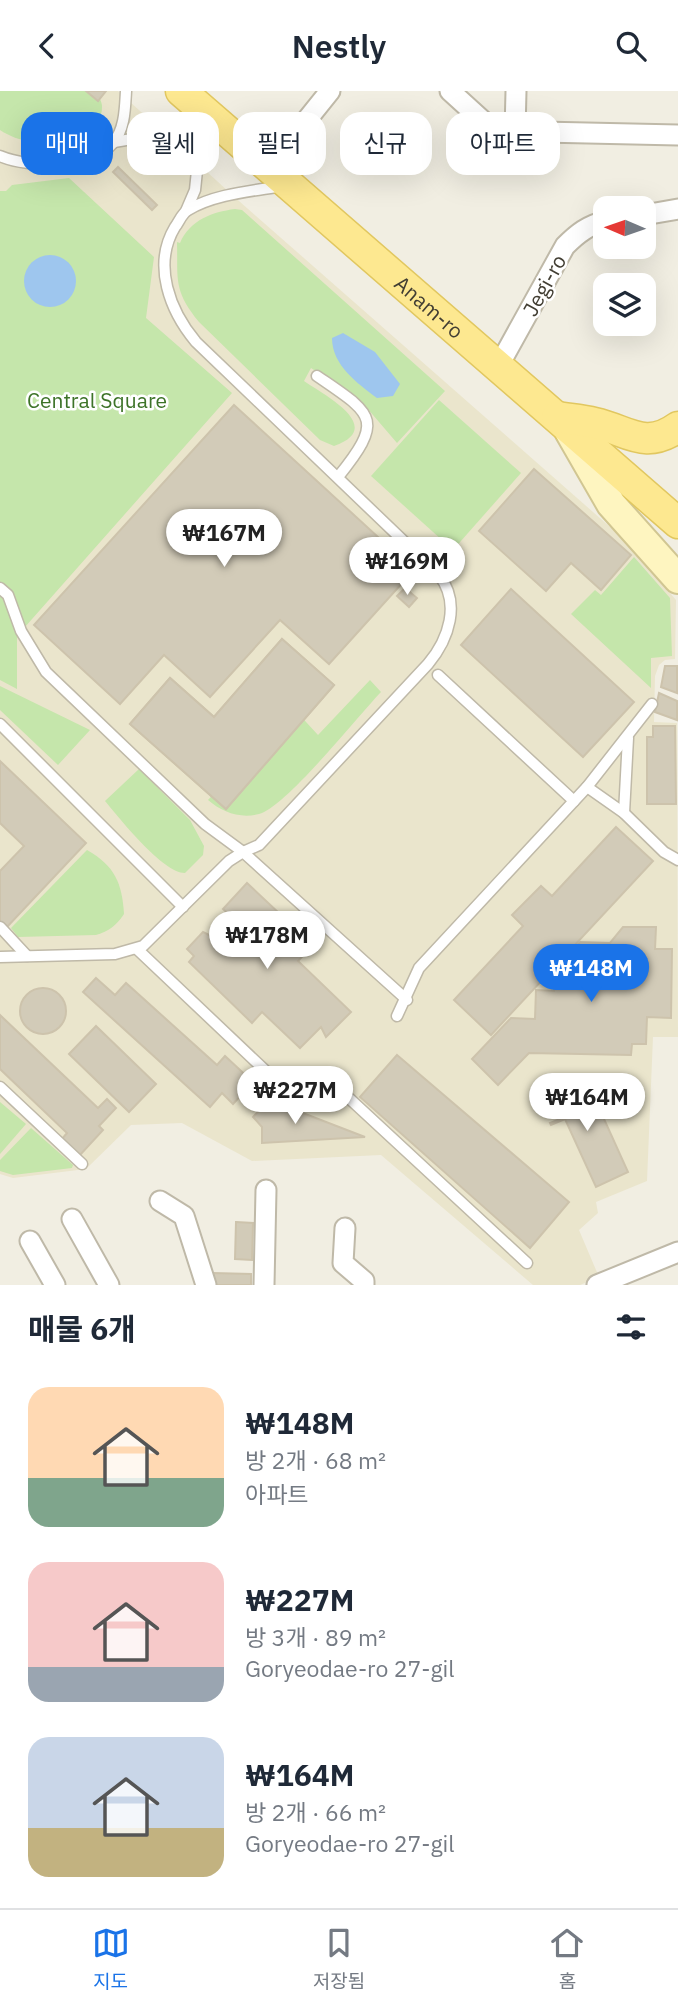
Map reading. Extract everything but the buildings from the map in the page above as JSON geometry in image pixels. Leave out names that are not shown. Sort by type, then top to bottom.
[{"type":"main road","name":"Anam-ro","points":[[181,91],[205,112]]},
{"type":"main road","name":"Anam-ro","points":[[219,124],[678,523]]},
{"type":"main road","points":[[561,421],[598,424],[647,439],[678,427]]},
{"type":"main road","points":[[561,421],[611,504],[678,579]]},
{"type":"street","points":[[279,176],[330,91]]},
{"type":"street","points":[[450,91],[473,112]]},
{"type":"street","points":[[515,112],[516,91]]},
{"type":"street","points":[[560,133],[678,135]]},
{"type":"street","points":[[656,213],[678,209]]},
{"type":"street","name":"Jegi-ro","points":[[498,367],[565,246],[593,225]]},
{"type":"street","points":[[264,1285],[265,1190]]},
{"type":"street","points":[[160,1201],[184,1216],[206,1285]]},
{"type":"street","points":[[72,1219],[109,1285]]},
{"type":"street","points":[[345,1228],[344,1263],[365,1285]]},
{"type":"street","points":[[30,1241],[55,1285]]},
{"type":"street","points":[[597,1285],[678,1252]]},
{"type":"lane","points":[[114,142],[125,116],[126,91]]},
{"type":"lane","points":[[0,156],[22,163],[51,164],[90,158],[114,142],[127,140]]},
{"type":"lane","points":[[0,957],[115,954],[149,943],[229,861],[260,845],[438,653],[449,625],[451,596],[444,581],[196,342],[173,309],[165,272],[169,237],[186,211],[195,190],[197,175]]},
{"type":"lane","points":[[186,211],[279,176]]},
{"type":"lane","points":[[317,376],[360,406],[368,419],[359,447],[338,477]]},
{"type":"lane","points":[[0,588],[8,595],[22,632],[46,672],[205,824],[243,852],[407,1000]]},
{"type":"lane","points":[[438,675],[574,801]]},
{"type":"lane","points":[[397,1016],[407,1000],[410,986],[419,968],[587,787],[652,704]]},
{"type":"lane","points":[[0,724],[183,907]]},
{"type":"lane","points":[[624,813],[628,738]]},
{"type":"lane","points":[[587,787],[624,813],[664,852],[678,860]]},
{"type":"lane","points":[[0,927],[27,956]]},
{"type":"lane","points":[[136,949],[271,1076],[338,1088],[527,1263]]},
{"type":"lane","points":[[0,1087],[82,1164]]},
{"type":"shaded area","points":[[0,91],[118,91],[141,112],[127,112],[127,175],[210,175],[626,541],[676,600],[675,659],[665,660],[659,665],[655,676],[654,722],[677,723],[678,1037],[653,1037],[647,1181],[596,1202],[598,1213],[579,1230],[599,1277],[580,1285],[533,1285],[381,1155],[252,1161],[182,1123],[131,1125],[86,1169],[13,1178],[0,1174]]},
{"type":"green space","points":[[0,91],[96,91],[102,104],[101,112],[21,112],[21,140],[0,130]]},
{"type":"green space","name":"Central Square","points":[[69,178],[154,257],[146,318],[232,393],[17,636],[17,689],[0,680],[0,191],[6,191],[12,185]]},
{"type":"green space","points":[[242,210],[445,391],[397,443],[361,401],[311,368],[304,381],[336,403],[353,421],[354,430],[349,438],[334,446],[320,440],[199,322],[191,311],[179,284],[177,242],[180,243],[190,228],[203,219],[218,212]]},
{"type":"green space","points":[[439,400],[521,473],[453,550],[371,476]]},
{"type":"green space","points":[[634,557],[670,598],[672,656],[651,658],[651,688],[571,614],[595,590],[601,595]]},
{"type":"green space","points":[[370,680],[381,692],[303,779],[271,808],[259,814],[238,815],[219,808],[208,800],[281,720],[295,710],[318,735]]},
{"type":"green space","points":[[0,686],[90,730],[58,765],[0,710]]},
{"type":"green space","points":[[139,769],[190,820],[204,846],[203,855],[185,873],[176,871],[154,855],[105,801]]},
{"type":"green space","points":[[87,850],[104,862],[119,884],[124,914],[121,918],[105,932],[96,935],[18,937],[11,928]]},
{"type":"green space","points":[[0,1102],[26,1124],[0,1154]]},
{"type":"green space","points":[[31,1128],[73,1165],[72,1168],[13,1175],[0,1171],[0,1160]]},
{"type":"water","points":[[50,255],[60,257],[68,263],[74,271],[74,291],[68,299],[60,305],[50,307],[40,305],[32,299],[26,291],[24,281],[26,271],[32,263],[40,257]]},
{"type":"water","points":[[343,333],[375,352],[400,384],[393,396],[377,398],[347,373],[336,357],[332,338]]}]
